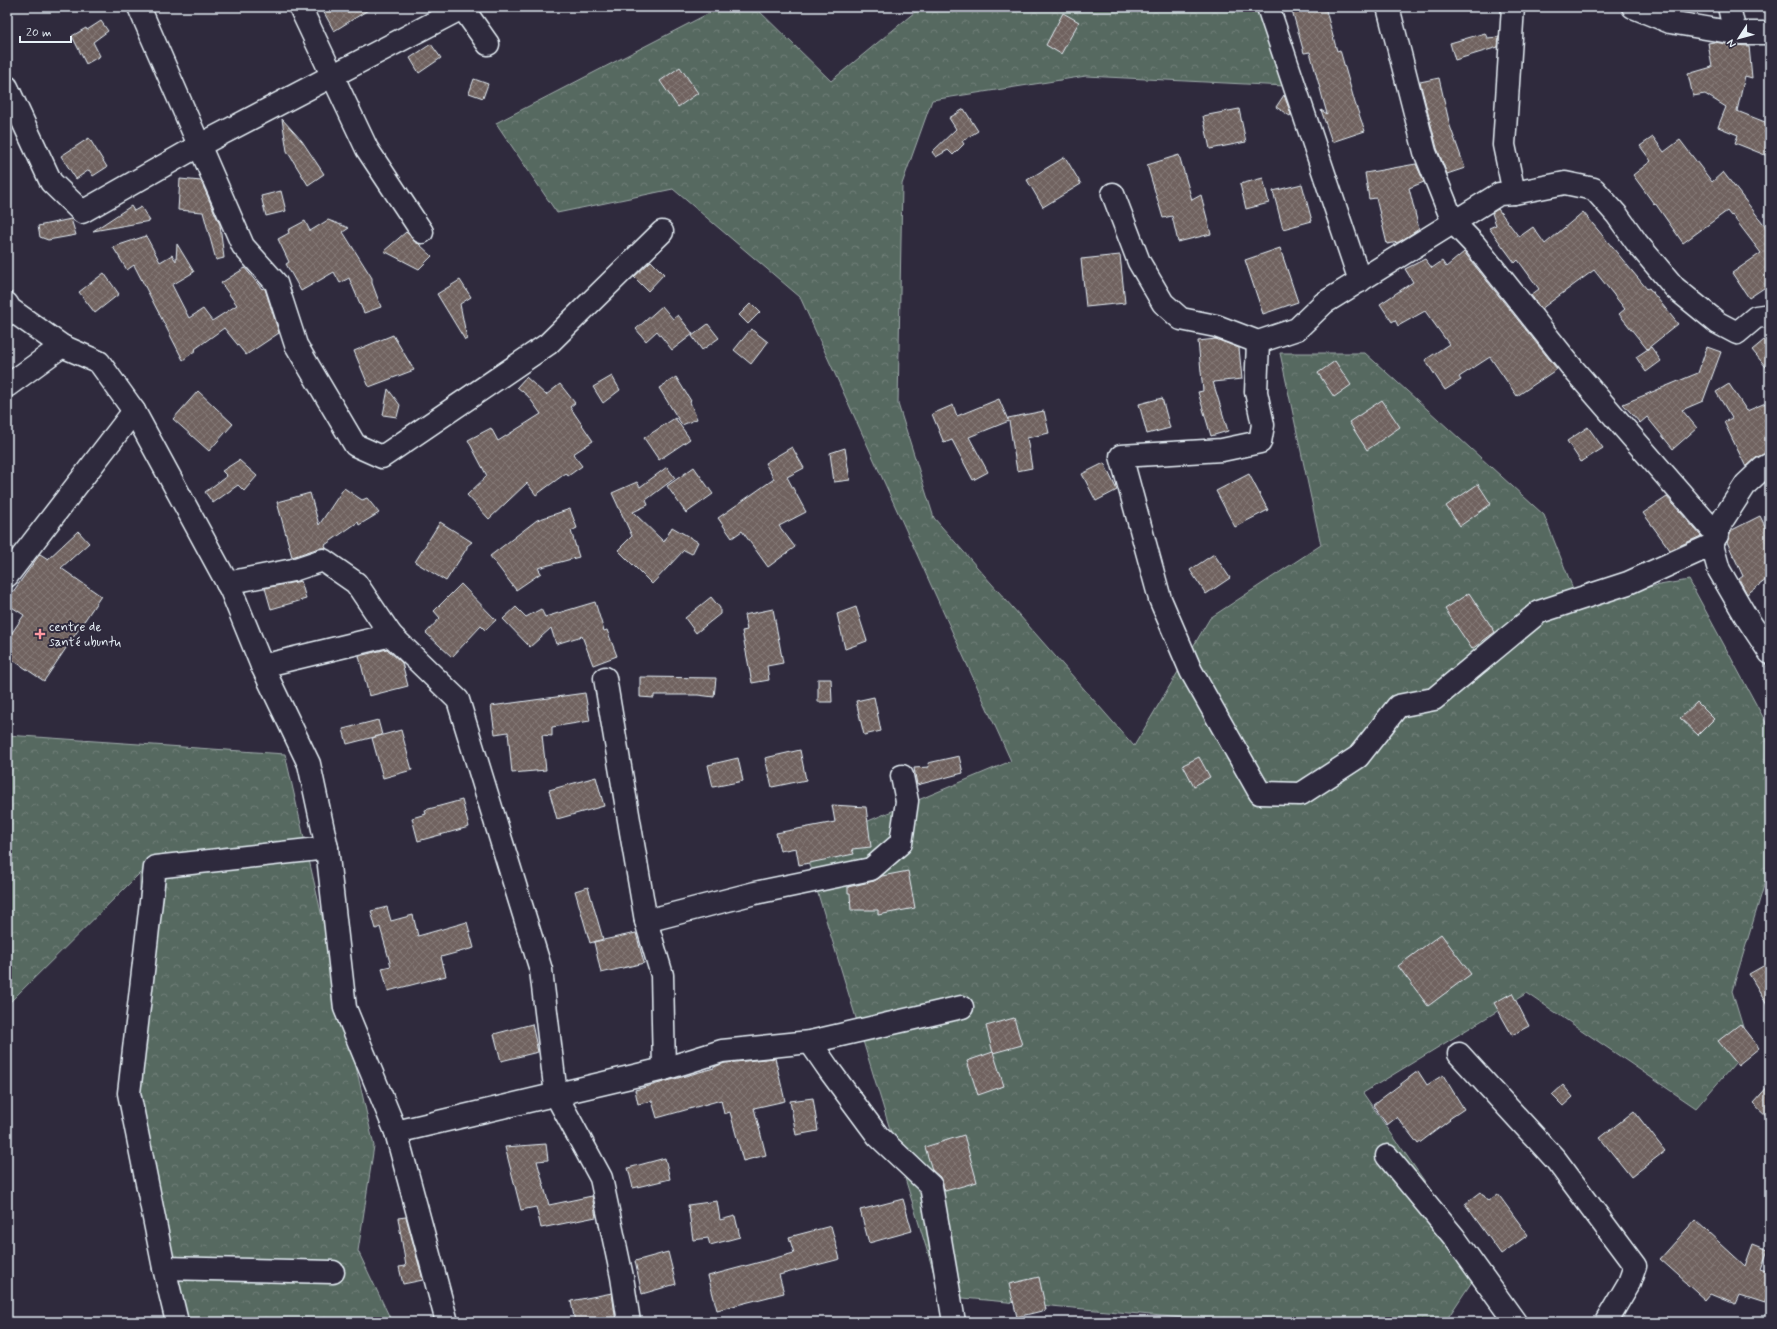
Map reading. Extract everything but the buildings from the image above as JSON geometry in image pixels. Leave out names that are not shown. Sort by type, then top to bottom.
[{"type":"street","points":[[138,7],[243,246],[276,283],[296,345],[355,445],[382,457],[548,344],[662,232]]},
{"type":"street","points":[[300,7],[367,149],[422,232]]},
{"type":"street","points":[[7,87],[51,182],[82,212],[200,146],[463,7],[488,44]]},
{"type":"street","points":[[1268,7],[1360,281]]},
{"type":"street","points":[[1388,7],[1425,152],[1453,222],[1475,245],[1574,370],[1714,540],[1719,570],[1745,615],[1770,653]]},
{"type":"street","points":[[1513,7],[1504,145],[1514,193]]},
{"type":"street","points":[[1633,7],[1670,22],[1735,33],[1770,33]]},
{"type":"street","points":[[1729,7],[1735,33]]},
{"type":"street","points":[[1113,194],[1139,262],[1163,303],[1181,319],[1216,326],[1258,342],[1297,330],[1324,303],[1499,194],[1514,193],[1565,183],[1594,189],[1617,215],[1637,243],[1675,288],[1718,323],[1737,333],[1756,317],[1770,315]]},
{"type":"street","points":[[7,304],[10,309],[62,346],[99,362],[134,411],[227,583],[262,666],[309,764],[327,848],[345,1008],[396,1132],[447,1322]]},
{"type":"street","points":[[1258,342],[1256,392],[1263,425],[1260,442],[1222,450],[1120,456],[1160,599],[1191,671],[1260,793],[1301,794],[1358,757],[1398,706],[1434,700],[1539,612],[1628,582],[1714,540],[1722,521],[1746,484],[1763,468],[1770,464]]},
{"type":"street","points":[[7,386],[62,346]]},
{"type":"street","points":[[7,576],[134,411]]},
{"type":"street","points":[[227,583],[293,570],[323,560],[356,583],[392,635],[458,700],[541,970],[556,1095],[601,1178],[622,1277],[629,1322]]},
{"type":"street","points":[[262,666],[392,635]]},
{"type":"street","points":[[605,678],[646,921],[662,975],[664,1069]]},
{"type":"street","points":[[646,921],[754,893],[871,869],[901,843],[907,800],[902,776]]},
{"type":"street","points":[[177,1322],[164,1268],[129,1093],[155,867],[327,848]]},
{"type":"street","points":[[396,1132],[664,1069],[722,1051],[810,1042],[962,1006]]},
{"type":"street","points":[[810,1042],[878,1136],[931,1186],[954,1322]]},
{"type":"street","points":[[1459,1054],[1556,1160],[1635,1266],[1629,1284],[1606,1322]]},
{"type":"street","points":[[1387,1156],[1454,1237],[1515,1322]]},
{"type":"street","points":[[164,1268],[333,1272]]},
{"type":"green space","points":[[721,7],[755,7],[831,81],[921,7],[1258,7],[1285,86],[1086,76],[932,100],[902,184],[898,404],[934,518],[1134,746],[1210,618],[1321,545],[1280,353],[1365,353],[1544,515],[1577,599],[1689,580],[1770,730],[1770,866],[1732,991],[1749,1047],[1696,1108],[1527,993],[1363,1093],[1483,1265],[1445,1322],[1228,1322],[941,1296],[804,848],[1011,761],[800,297],[673,189],[557,213],[496,123]]},
{"type":"green space","points":[[7,735],[285,754],[374,1146],[358,1251],[392,1322],[173,1322],[140,1091],[140,873],[7,1005]]},
{"type":"place","name":"centre de santé ubuntu","points":[[40,634]]}]
